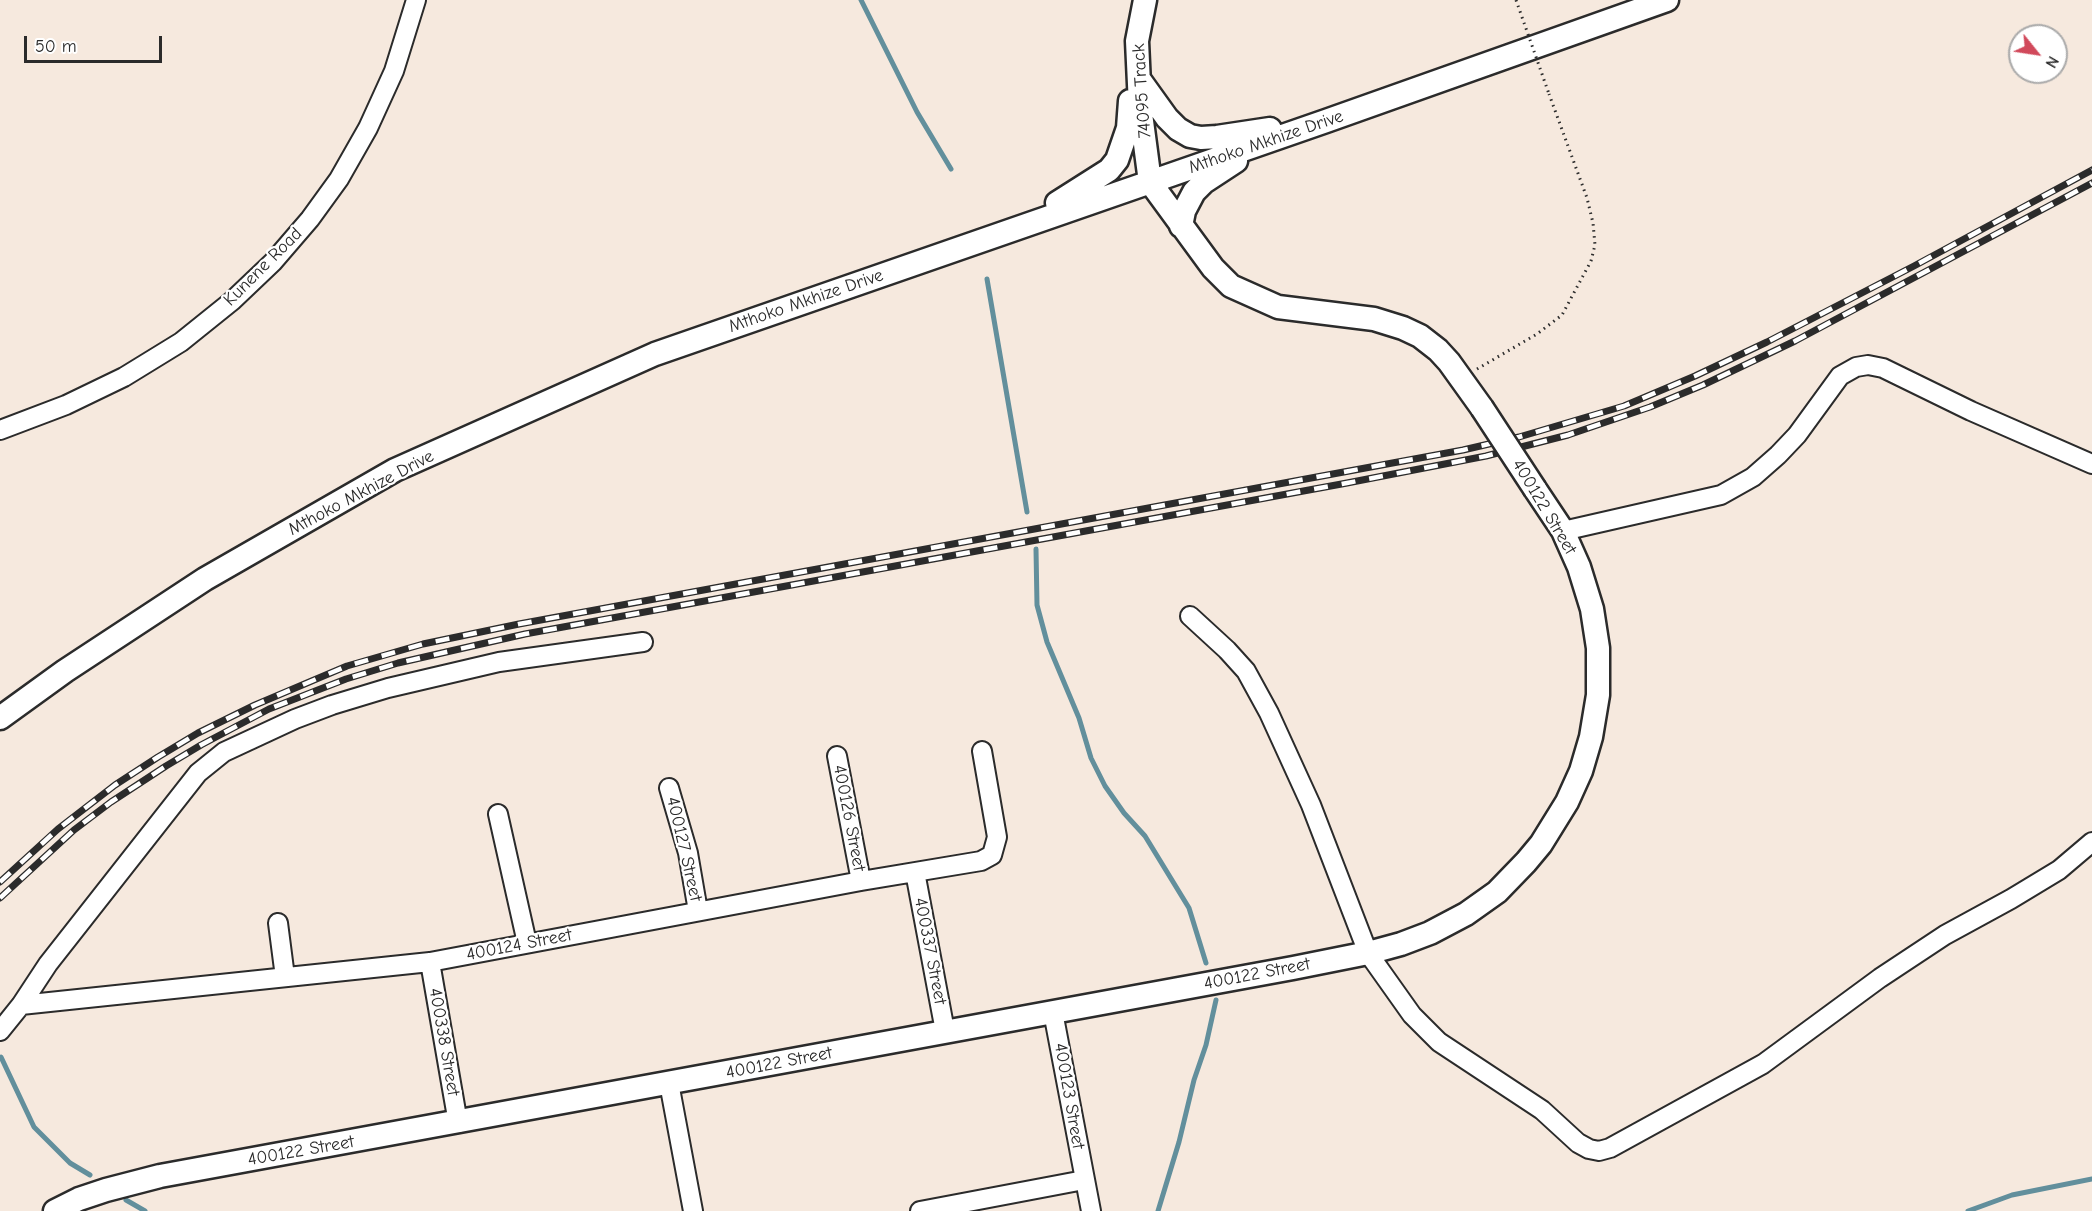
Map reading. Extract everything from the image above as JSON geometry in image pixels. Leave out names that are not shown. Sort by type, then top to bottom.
[{"type":"street","name":"Kunene Road","points":[[0,430],[66,405],[124,376],[181,342],[232,301],[273,262],[310,219],[339,178],[368,128],[394,71],[416,0]]},
{"type":"street","name":"74095 Track","points":[[1145,0],[1137,42],[1138,78],[1150,182]]},
{"type":"street","name":"Mthoko Mkhize Drive","points":[[0,718],[65,670],[205,579],[395,470],[655,354],[1667,0]]},
{"type":"street","points":[[1023,225],[1094,181],[1109,170],[1117,160],[1128,128],[1131,80],[1137,42]]},
{"type":"street","points":[[1138,78],[1167,118],[1178,129],[1190,136],[1218,137],[1326,121]]},
{"type":"street","points":[[1181,226],[1184,212],[1194,192],[1204,182],[1265,142]]},
{"type":"street","name":"400122 Street","points":[[55,1211],[79,1199],[106,1190],[160,1176],[458,1123],[1368,953],[1430,933],[1466,914],[1497,892],[1541,844],[1567,802],[1581,771],[1591,737],[1598,695],[1598,648],[1586,588],[1563,531],[1482,408],[1438,350],[1420,336],[1374,319],[1278,307],[1231,286],[1213,268],[1150,182]]},
{"type":"street","points":[[1563,531],[1721,495],[1753,477],[1778,455],[1797,435],[1840,376],[1868,365],[1882,368],[1971,411],[2092,464]]},
{"type":"street","points":[[1190,616],[1246,671],[1269,713],[1311,805],[1368,953],[1412,1015],[1439,1042],[1542,1110],[1578,1143],[1589,1149],[1599,1151],[1610,1148],[1763,1064],[1880,978],[1945,935],[2059,870],[2092,842]]},
{"type":"street","points":[[0,1031],[21,1005],[48,964],[198,773],[224,752],[296,719],[388,688],[499,662],[643,642]]},
{"type":"street","name":"400124 Street","points":[[21,1005],[430,962],[987,859],[995,849],[997,837],[982,751]]},
{"type":"street","name":"400126 Street","points":[[837,756],[861,881]]},
{"type":"street","name":"400127 Street","points":[[669,788],[688,853],[698,911]]},
{"type":"street","points":[[498,814],[527,943]]},
{"type":"street","name":"400337 Street","points":[[915,872],[945,1031]]},
{"type":"street","points":[[278,923],[285,977]]},
{"type":"street","name":"400338 Street","points":[[430,962],[458,1123]]},
{"type":"street","name":"400123 Street","points":[[1053,1012],[1091,1211]]},
{"type":"street","points":[[669,1083],[693,1211]]},
{"type":"street","points":[[920,1211],[1084,1180]]},
{"type":"path","points":[[1461,378],[1551,325],[1562,315],[1591,261],[1595,245],[1587,198],[1516,0]]},
{"type":"waterway","points":[[861,0],[917,112],[951,169]]},
{"type":"waterway","points":[[987,279],[1027,512]]},
{"type":"waterway","points":[[1036,549],[1037,605],[1047,642],[1079,718],[1091,758],[1105,786],[1124,813],[1145,836],[1189,908],[1206,963]]},
{"type":"waterway","points":[[1158,1211],[1179,1142],[1194,1080],[1206,1045],[1216,1000]]},
{"type":"waterway","points":[[1,1057],[34,1127],[70,1163],[90,1175]]},
{"type":"waterway","points":[[1968,1211],[2012,1195],[2092,1179]]},
{"type":"waterway","points":[[126,1200],[145,1211]]},
{"type":"railway","points":[[0,882],[58,829],[115,785],[158,757],[198,733],[255,705],[347,666],[423,644],[519,624],[1463,450],[1519,437],[1624,406],[1695,376],[1767,342],[1914,266],[2092,170]]},
{"type":"railway","points":[[0,898],[74,830],[111,802],[166,766],[269,709],[346,679],[398,663],[525,634],[1347,483],[1486,456],[1568,435],[1650,407],[1703,385],[1795,341],[2092,183]]}]
